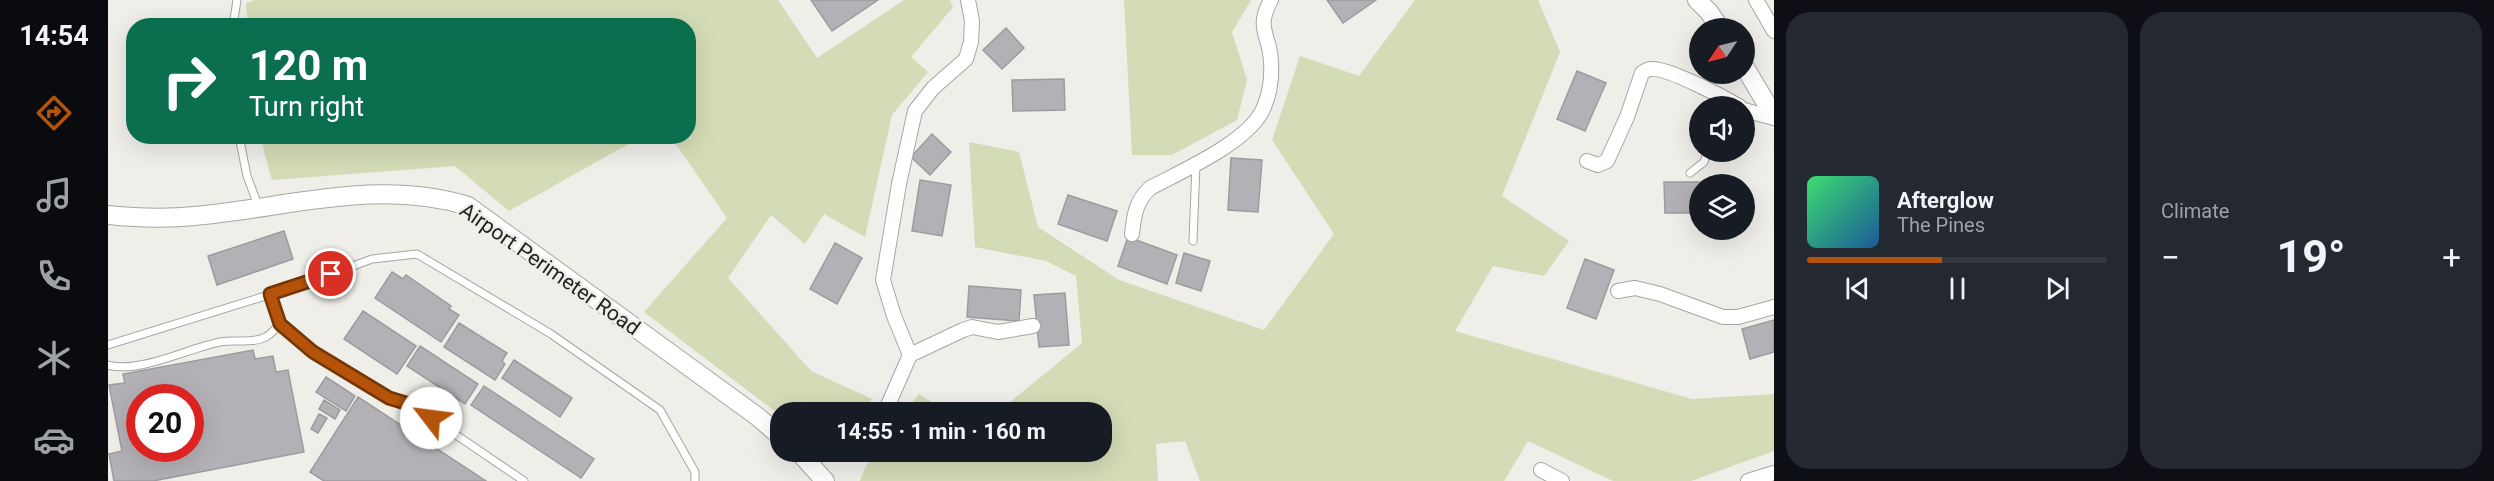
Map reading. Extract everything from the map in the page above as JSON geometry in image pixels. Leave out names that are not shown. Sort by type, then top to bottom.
[{"type":"street","points":[[910,355],[894,316],[883,280],[899,184],[915,111],[933,88],[966,59],[971,42],[972,21],[968,0]]},
{"type":"street","points":[[1132,234],[1134,215],[1140,197],[1150,188],[1196,164],[1246,131],[1264,109],[1270,86],[1271,59],[1262,22],[1270,0]]},
{"type":"street","points":[[1697,0],[1713,18]]},
{"type":"street","points":[[1756,0],[1774,31]]},
{"type":"street","points":[[1587,161],[1598,165],[1606,161],[1627,117],[1642,73],[1647,70],[1652,68],[1670,73],[1716,96]]},
{"type":"street","points":[[1755,84],[1774,117]]},
{"type":"street","points":[[1755,113],[1774,117]]},
{"type":"street","name":"Airport Perimeter Road","points":[[108,215],[142,218],[194,217],[369,193],[430,197],[468,207],[770,427]]},
{"type":"street","points":[[1618,291],[1635,288],[1660,294],[1723,317],[1738,317],[1774,307]]},
{"type":"street","points":[[889,402],[910,355],[972,327],[998,332],[1033,326]]},
{"type":"street","points":[[809,462],[825,481]]},
{"type":"street","points":[[1541,470],[1562,481]]},
{"type":"street","points":[[1748,481],[1773,476]]},
{"type":"lane","points":[[234,18],[237,0]]},
{"type":"lane","points":[[241,144],[247,176],[259,208]]},
{"type":"lane","points":[[1690,173],[1704,162]]},
{"type":"lane","points":[[1193,241],[1196,164]]},
{"type":"lane","points":[[108,345],[372,259],[417,254],[551,334],[660,410],[695,472],[695,481]]},
{"type":"lane","points":[[270,294],[280,324],[313,352],[389,398],[412,405],[524,481]]},
{"type":"lane","points":[[108,364],[117,368],[222,341],[247,341],[266,337],[280,324]]},
{"type":"green space","points":[[255,0],[778,0],[817,58],[904,0],[950,0],[953,7],[911,57],[928,72],[892,115],[865,237],[824,214],[805,244],[771,215],[728,278],[811,371],[872,399],[869,402],[770,402],[770,407],[644,312],[727,218],[676,144],[696,144],[696,18],[247,18],[246,3]]},
{"type":"green space","points":[[1124,0],[1251,0],[1232,32],[1247,80],[1237,120],[1172,155],[1132,155]]},
{"type":"green space","points":[[1415,0],[1538,0],[1560,52],[1502,196],[1569,241],[1544,276],[1493,266],[1455,331],[1692,399],[1774,394],[1774,451],[1691,481],[1613,481],[1528,441],[1504,481],[1200,481],[1185,441],[1156,444],[1158,481],[860,481],[870,462],[1112,462],[1112,402],[1010,402],[1082,343],[1076,276],[1046,261],[975,247],[969,142],[1019,152],[1038,227],[1119,280],[1264,330],[1334,234],[1272,140],[1300,56],[1359,76]]},
{"type":"green space","points":[[263,144],[629,144],[509,211],[455,166],[272,180]]},
{"type":"green space","points":[[919,394],[932,402],[913,402]]},
{"type":"building","points":[[811,0],[878,0],[832,31]]},
{"type":"building","points":[[1327,0],[1376,0],[1343,23]]},
{"type":"building","points":[[1006,28],[1024,48],[1002,69],[983,50]]},
{"type":"building","points":[[1577,71],[1606,83],[1585,131],[1557,119]]},
{"type":"building","points":[[1064,79],[1065,110],[1013,111],[1012,80]]},
{"type":"building","points":[[932,134],[951,152],[930,175],[911,157]]},
{"type":"building","points":[[1231,158],[1262,160],[1258,212],[1228,210]]},
{"type":"building","points":[[920,180],[951,185],[942,236],[912,231]]},
{"type":"building","points":[[1664,182],[1689,182],[1689,213],[1665,213]]},
{"type":"building","points":[[1068,195],[1117,211],[1107,241],[1058,224]]},
{"type":"building","points":[[284,231],[293,259],[217,285],[208,256]]},
{"type":"building","points":[[1128,237],[1177,255],[1167,284],[1118,266]]},
{"type":"building","points":[[835,243],[862,258],[837,304],[810,289]]},
{"type":"building","points":[[1184,253],[1210,261],[1201,291],[1176,283]]},
{"type":"building","points":[[1585,259],[1614,270],[1596,319],[1567,308]]},
{"type":"building","points":[[392,272],[403,279],[406,275],[451,306],[449,309],[459,315],[441,342],[375,298]]},
{"type":"building","points":[[969,286],[1021,290],[1019,321],[967,317]]},
{"type":"building","points":[[1065,293],[1069,345],[1039,347],[1034,295]]},
{"type":"building","points":[[363,311],[416,346],[397,374],[344,339]]},
{"type":"building","points":[[1774,320],[1774,352],[1750,359],[1742,329]]},
{"type":"building","points":[[459,323],[507,353],[502,361],[505,364],[495,380],[444,347]]},
{"type":"building","points":[[420,346],[478,384],[465,404],[407,366]]},
{"type":"building","points":[[253,350],[255,359],[273,356],[276,372],[288,370],[304,452],[153,481],[114,481],[109,454],[122,451],[109,385],[125,383],[123,374]]},
{"type":"building","points":[[514,360],[572,398],[560,417],[502,378]]},
{"type":"building","points":[[326,377],[355,396],[346,411],[316,392]]},
{"type":"building","points":[[484,386],[594,459],[581,478],[471,405]]},
{"type":"building","points":[[358,397],[486,481],[324,481],[310,472]]},
{"type":"building","points":[[324,400],[340,410],[335,419],[319,409]]},
{"type":"building","points":[[319,414],[327,418],[318,433],[311,429]]},
{"type":"route","points":[[331,274],[270,294],[280,324],[313,352],[389,398],[412,405],[431,418]]}]
